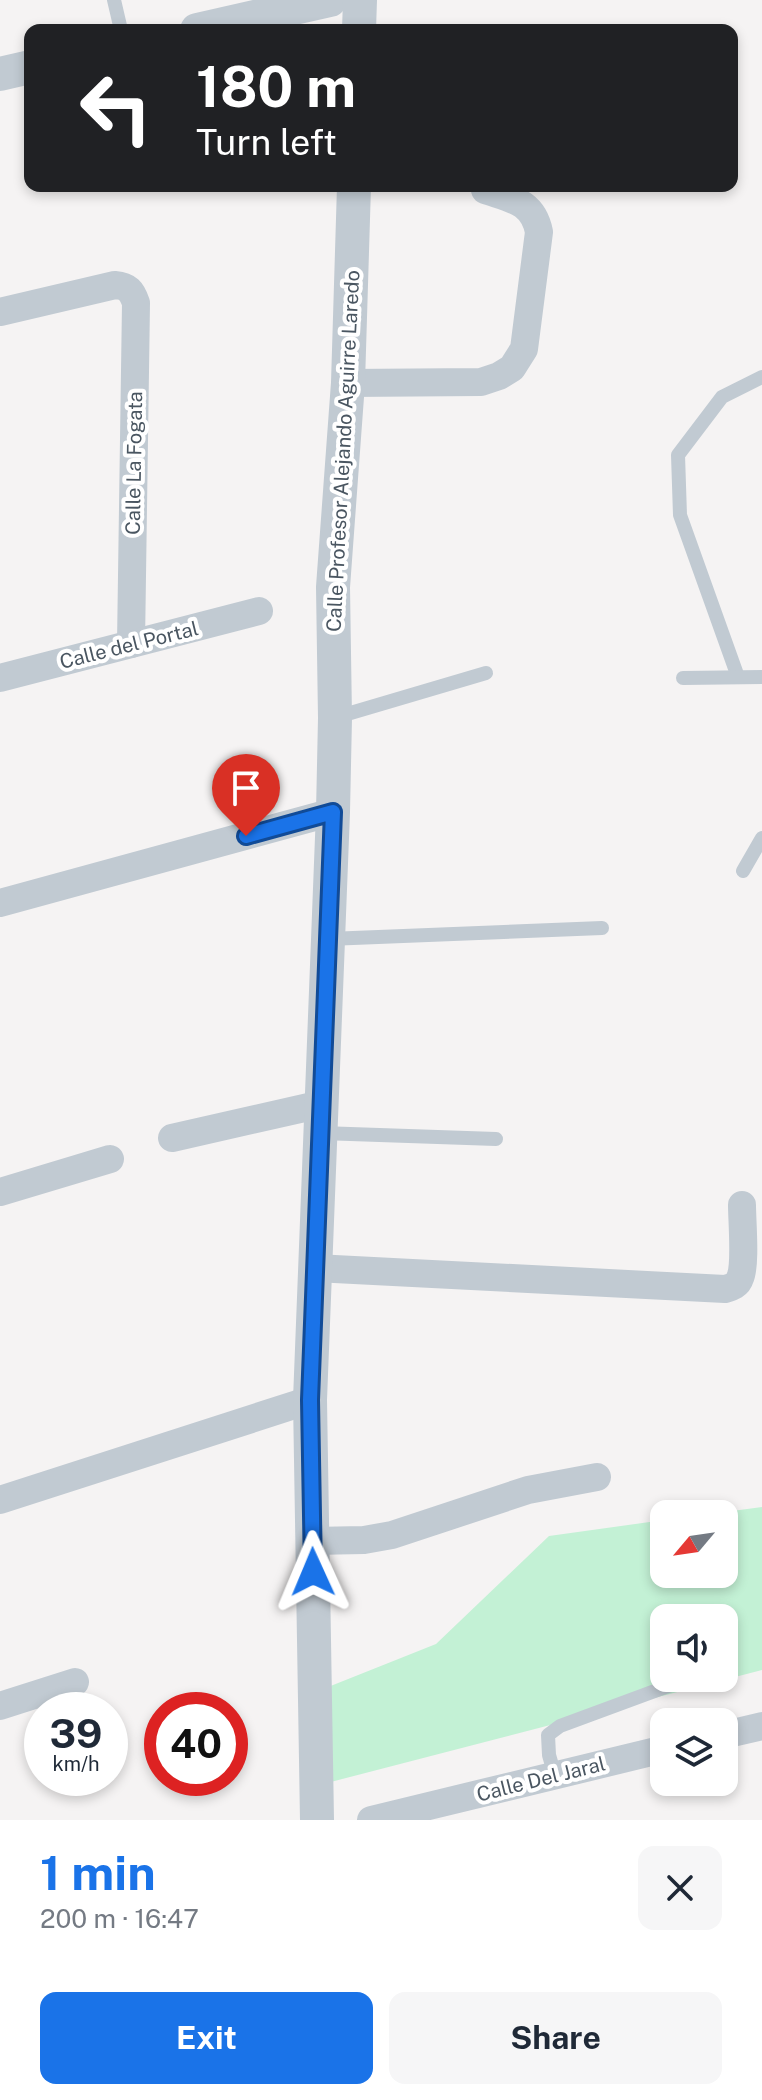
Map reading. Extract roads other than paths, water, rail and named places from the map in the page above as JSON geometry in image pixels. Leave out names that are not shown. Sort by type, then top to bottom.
[{"type":"street","points":[[224,24],[330,0]]},
{"type":"street","points":[[359,24],[360,0]]},
{"type":"street","points":[[0,74],[24,68]]},
{"type":"street","name":"Calle Profesor Alejando Aguirre Laredo","points":[[317,1820],[310,1400],[333,812],[333,587],[348,383],[354,192]]},
{"type":"street","points":[[348,383],[481,382],[512,368],[524,349],[539,232],[537,222],[527,207],[490,192]]},
{"type":"street","name":"Calle La Fogata","points":[[0,312],[115,285],[129,288],[136,303],[131,644]]},
{"type":"street","name":"Calle del Portal","points":[[0,678],[259,611]]},
{"type":"street","points":[[0,903],[333,812]]},
{"type":"street","points":[[172,1138],[321,1118]]},
{"type":"street","points":[[0,1192],[110,1159]]},
{"type":"street","points":[[315,1268],[725,1289],[734,1287],[740,1280],[742,1205]]},
{"type":"street","points":[[0,1500],[310,1400]]},
{"type":"street","points":[[312,1541],[364,1540],[392,1535],[528,1490],[597,1477]]},
{"type":"street","points":[[0,1706],[75,1682]]},
{"type":"street","points":[[738,1732],[762,1726]]},
{"type":"street","name":"Calle Del Jaral","points":[[371,1820],[650,1752]]},
{"type":"lane","points":[[114,0],[120,24]]},
{"type":"lane","points":[[738,677],[680,515],[678,455],[722,397],[762,377]]},
{"type":"lane","points":[[335,718],[486,673]]},
{"type":"lane","points":[[683,678],[762,677]]},
{"type":"lane","points":[[743,871],[762,838]]},
{"type":"lane","points":[[328,939],[602,928]]},
{"type":"lane","points":[[321,1118],[496,1139]]},
{"type":"lane","points":[[555,1776],[548,1735],[553,1730],[652,1692]]}]
